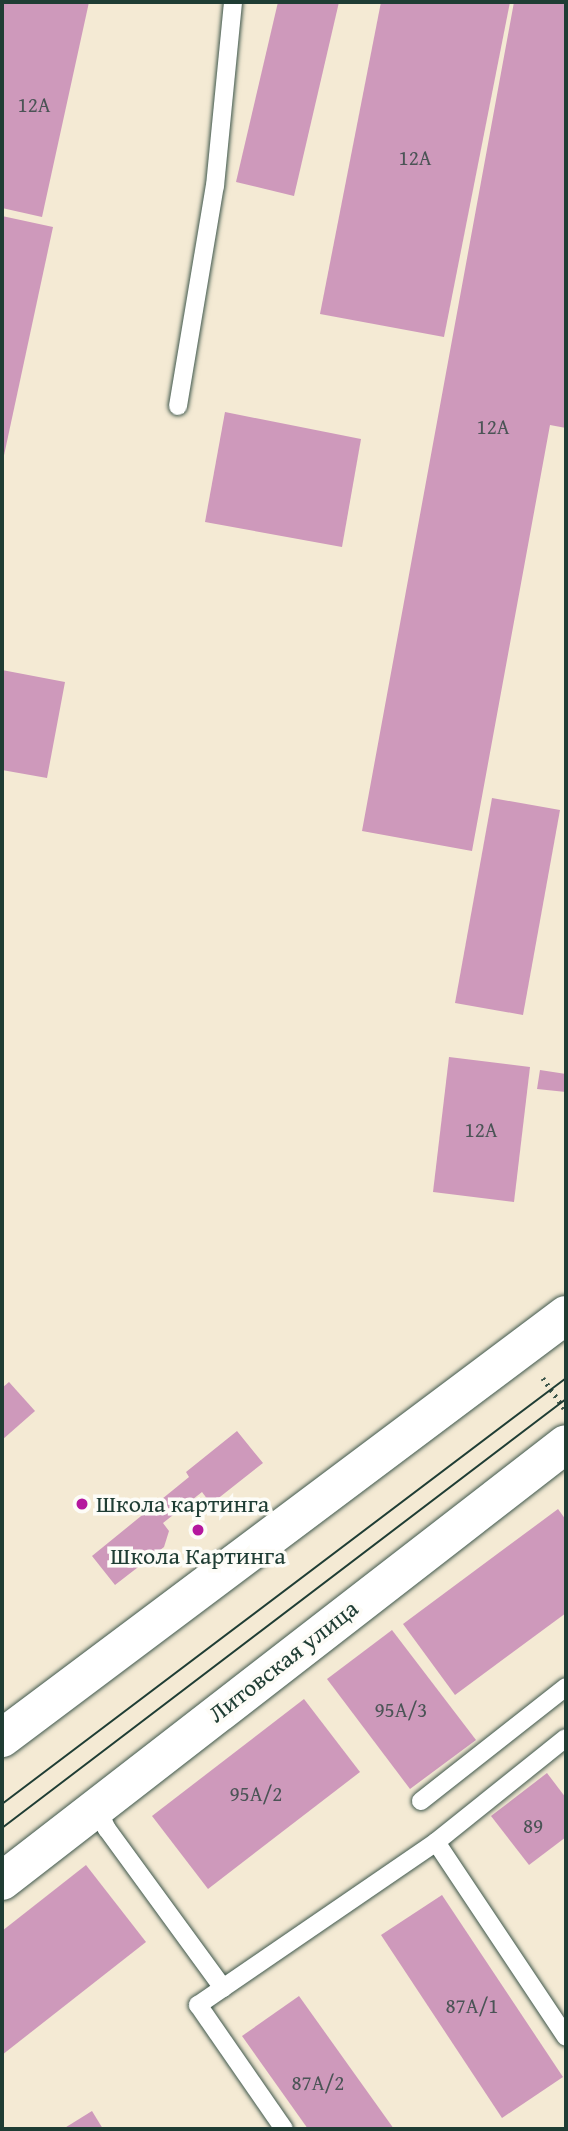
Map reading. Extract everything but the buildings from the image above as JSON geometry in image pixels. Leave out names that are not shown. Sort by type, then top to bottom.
[{"type":"main road","points":[[2,1738],[566,1315]]},
{"type":"main road","name":"Литовская улица","points":[[2,1881],[562,1457]]},
{"type":"lane","points":[[178,406],[215,186],[233,2]]},
{"type":"lane","points":[[421,1801],[566,1687]]},
{"type":"lane","points":[[284,2129],[198,2005],[436,1842],[566,1738]]},
{"type":"lane","points":[[97,1808],[107,1829],[223,1988]]},
{"type":"lane","points":[[436,1842],[566,2037]]},
{"type":"tram line","points":[[2,1804],[566,1378]]},
{"type":"tram line","points":[[2,1828],[566,1399]]},
{"type":"place","name":"Школа картинга","points":[[82,1504]]},
{"type":"place","name":"Школа Картинга","points":[[198,1530]]}]
